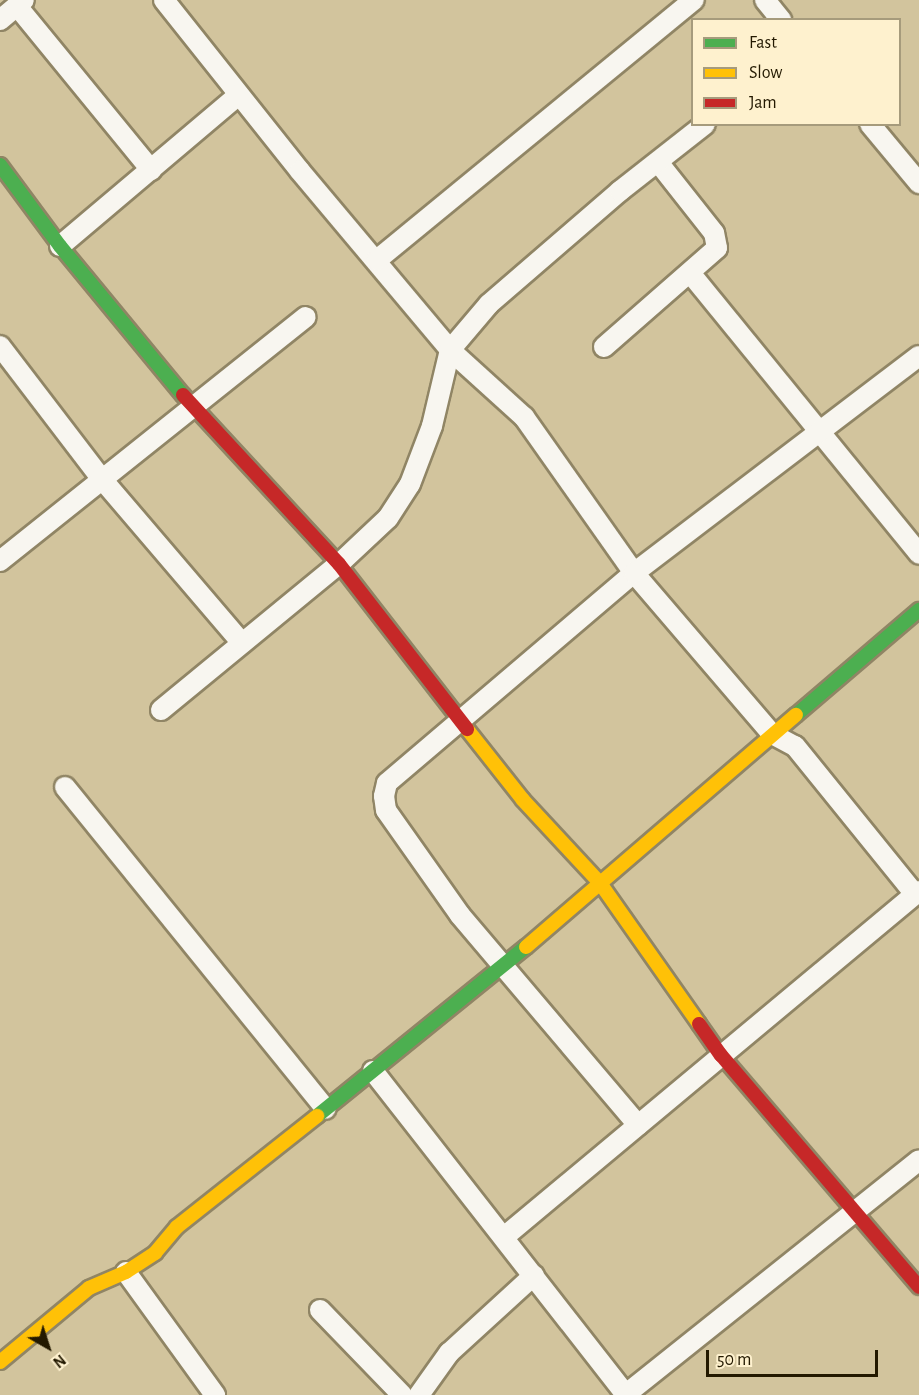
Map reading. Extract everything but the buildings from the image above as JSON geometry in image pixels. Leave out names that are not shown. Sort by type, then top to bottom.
[{"type":"street","points":[[164,0],[450,350],[524,417],[634,573],[772,734],[795,746],[917,893],[504,1237]]},
{"type":"street","points":[[377,260],[694,0]]},
{"type":"street","points":[[765,0],[779,18]]},
{"type":"street","points":[[0,20],[21,3],[151,170]]},
{"type":"street","points":[[60,246],[240,95]]},
{"type":"street","points":[[161,710],[339,564],[388,518],[410,484],[432,426],[450,350],[489,304],[703,126]]},
{"type":"street","points":[[872,126],[919,183]]},
{"type":"street","points":[[604,346],[691,274],[717,248],[714,233],[658,162]]},
{"type":"street","points":[[0,165],[60,246],[194,408],[339,564],[523,800],[600,883],[721,1055],[856,1210],[919,1287]]},
{"type":"street","points":[[691,274],[919,554]]},
{"type":"street","points":[[0,561],[101,478],[194,408],[306,316]]},
{"type":"street","points":[[0,346],[101,478],[242,643]]},
{"type":"street","points":[[638,1125],[503,967],[433,877],[386,810],[384,796],[387,783],[634,573],[820,435],[919,356]]},
{"type":"street","points":[[0,1362],[89,1288],[126,1272],[155,1253],[177,1227],[503,967],[919,610]]},
{"type":"street","points":[[65,787],[326,1109]]},
{"type":"street","points":[[373,1071],[534,1275],[625,1395],[919,1160]]},
{"type":"street","points":[[126,1272],[216,1395]]},
{"type":"street","points":[[419,1395],[449,1353],[534,1275]]},
{"type":"street","points":[[320,1310],[402,1395]]},
{"type":"traffic: fast","points":[[0,165],[60,246],[183,395]]},
{"type":"traffic: fast","points":[[796,715],[919,610]]},
{"type":"traffic: fast","points":[[317,1116],[526,947]]},
{"type":"traffic: slow","points":[[526,947],[796,715]]},
{"type":"traffic: slow","points":[[467,729],[523,800],[600,883],[699,1024]]},
{"type":"traffic: slow","points":[[0,1362],[89,1288],[126,1272],[155,1253],[177,1227],[317,1116]]},
{"type":"traffic: jam","points":[[183,395],[339,564],[467,729]]},
{"type":"traffic: jam","points":[[699,1024],[721,1055],[919,1287]]}]
